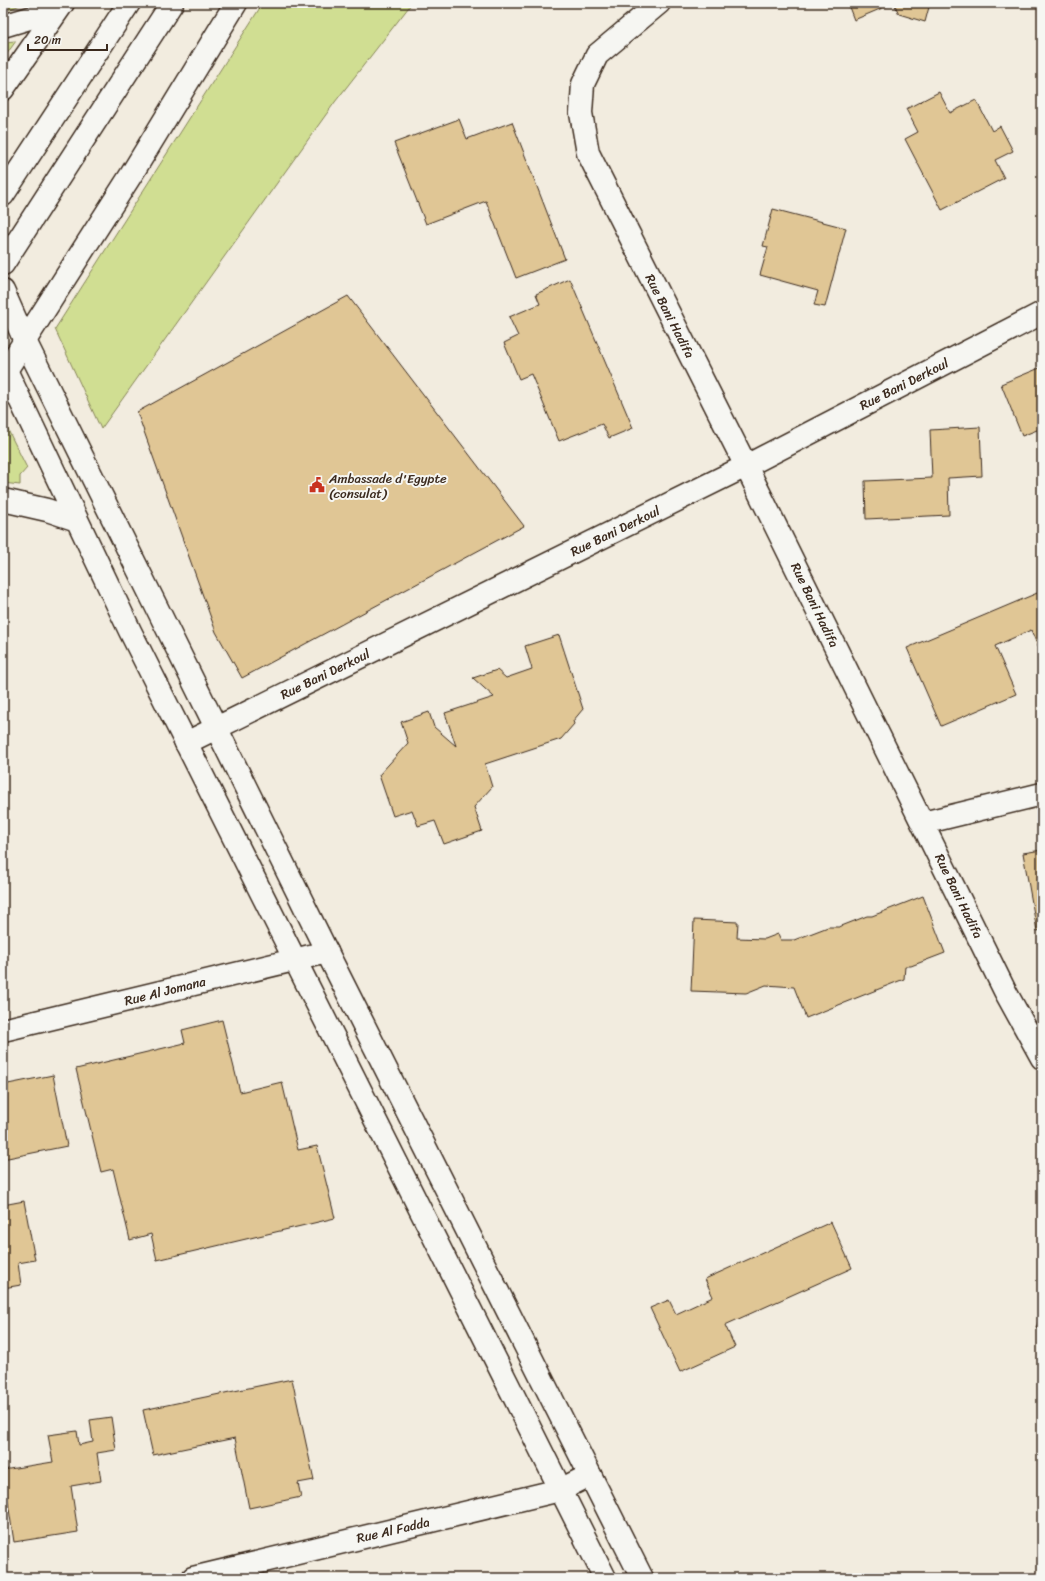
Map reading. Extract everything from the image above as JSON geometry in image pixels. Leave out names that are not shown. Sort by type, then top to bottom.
[{"type":"main road","points":[[3,26],[34,17],[62,3]]},
{"type":"main road","points":[[3,89],[62,3]]},
{"type":"main road","points":[[3,195],[129,3]]},
{"type":"main road","points":[[3,264],[172,3]]},
{"type":"main road","points":[[236,3],[131,175],[22,334],[4,370],[186,743],[605,1578]]},
{"type":"main road","name":"Rue Bani Hadifa","points":[[658,3],[597,55],[584,84],[581,113],[588,153],[746,466],[1005,991],[1042,1058]]},
{"type":"main road","points":[[3,291],[22,334],[216,729],[642,1578]]},
{"type":"main road","name":"Rue Bani Derkoul","points":[[186,743],[746,466],[1042,313]]},
{"type":"main road","points":[[3,500],[46,510],[77,520]]},
{"type":"main road","points":[[923,823],[1042,794]]},
{"type":"main road","name":"Rue Al Jomana","points":[[3,1030],[327,952]]},
{"type":"main road","name":"Rue Al Fadda","points":[[193,1578],[560,1490],[590,1475]]},
{"type":"green space","points":[[3,3],[25,3],[3,12]]},
{"type":"green space","points":[[263,3],[412,3],[335,102],[101,429],[55,329]]},
{"type":"green space","points":[[16,41],[3,59],[3,42]]},
{"type":"green space","points":[[3,420],[27,468],[20,476],[20,485],[3,483]]},
{"type":"building","points":[[837,3],[894,3],[854,20],[849,7]]},
{"type":"building","points":[[894,3],[928,3],[929,7],[925,22],[899,14]]},
{"type":"building","points":[[939,92],[950,113],[976,100],[992,131],[1000,126],[1013,151],[995,160],[1004,178],[942,210],[905,139],[918,132],[906,109]]},
{"type":"building","points":[[459,119],[467,139],[512,122],[565,259],[516,278],[486,201],[426,224],[394,143]]},
{"type":"building","points":[[773,209],[846,228],[825,307],[814,305],[818,291],[760,275],[768,247],[763,246]]},
{"type":"building","points":[[570,279],[633,428],[609,438],[602,424],[559,441],[531,374],[519,379],[504,343],[518,336],[509,317],[540,304],[536,294]]},
{"type":"building","name":"Ambassade d'Egypte (consulat)","points":[[348,296],[524,526],[242,678],[216,632],[137,412]]},
{"type":"building","points":[[1042,367],[1042,428],[1022,436],[1001,384]]},
{"type":"building","points":[[980,427],[982,476],[948,478],[949,515],[866,519],[865,481],[932,478],[930,430]]},
{"type":"building","points":[[1042,591],[1042,656],[1031,630],[995,646],[1016,694],[941,726],[907,648]]},
{"type":"building","points":[[559,635],[583,709],[573,721],[574,724],[561,739],[485,764],[492,787],[474,807],[482,831],[444,844],[435,821],[418,826],[412,810],[393,816],[379,775],[408,743],[401,722],[429,712],[434,727],[456,746],[445,713],[494,697],[473,678],[497,670],[506,678],[532,669],[525,646]]},
{"type":"building","points":[[1042,850],[1042,930],[1037,931],[1023,853]]},
{"type":"building","points":[[923,896],[945,953],[911,966],[905,966],[904,979],[806,1018],[794,987],[766,985],[746,993],[691,991],[694,920],[738,922],[737,938],[765,939],[778,934],[781,940],[794,940],[828,927],[839,927],[867,916],[872,916]]},
{"type":"building","points":[[222,1020],[240,1092],[282,1082],[298,1150],[317,1146],[335,1218],[157,1260],[151,1234],[130,1240],[113,1169],[101,1172],[76,1069],[185,1043],[182,1030]]},
{"type":"building","points":[[53,1075],[67,1146],[3,1159],[3,1085]]},
{"type":"building","points":[[24,1201],[35,1260],[18,1263],[21,1285],[3,1288],[3,1205]]},
{"type":"building","points":[[831,1222],[852,1268],[725,1325],[735,1347],[680,1372],[650,1308],[669,1300],[676,1314],[713,1297],[705,1279]]},
{"type":"building","points":[[1042,1312],[1042,1330],[1036,1328]]},
{"type":"building","points":[[292,1379],[314,1480],[298,1483],[301,1497],[249,1508],[235,1438],[153,1455],[143,1410]]},
{"type":"building","points":[[111,1417],[116,1450],[97,1453],[101,1481],[71,1486],[78,1532],[14,1542],[3,1470],[53,1462],[48,1435],[77,1431],[79,1445],[93,1442],[90,1420]]},
{"type":"place","name":"Ambassade d'Egypte (consulat)","points":[[317,485]]}]
